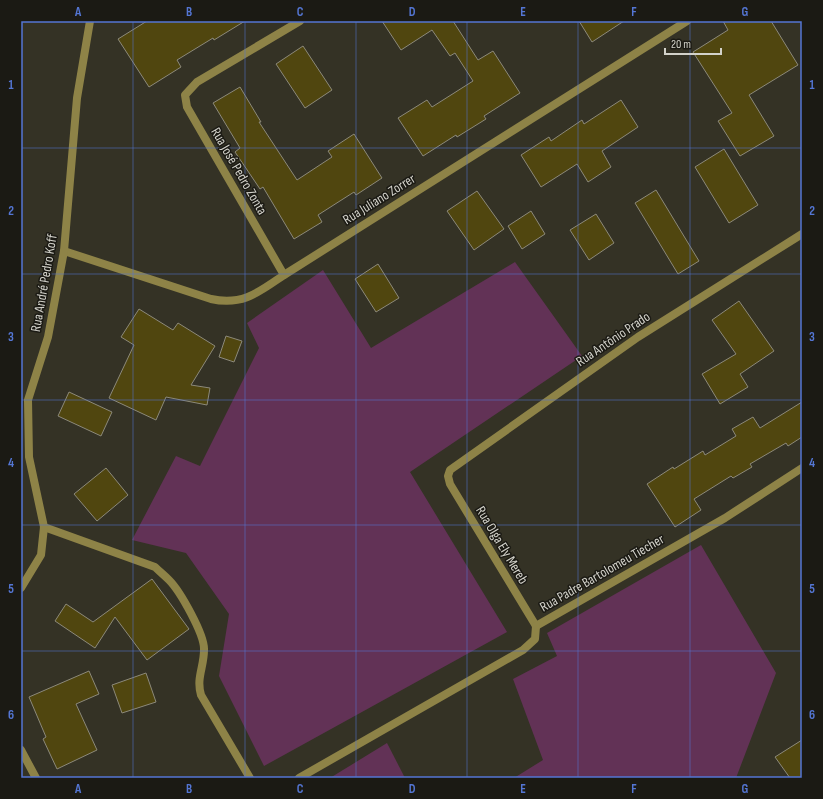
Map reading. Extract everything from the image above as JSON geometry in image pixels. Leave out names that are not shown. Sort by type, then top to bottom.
[{"type":"street","name":"Rua André Pedro Koff","points":[[21,588],[41,555],[44,527],[29,457],[28,400],[48,337],[64,251],[77,98],[90,21]]},
{"type":"street","name":"Rua José Pedro Zonta","points":[[284,274],[187,107],[185,94],[196,82],[300,21]]},
{"type":"street","name":"Rua Juliano Zorrer","points":[[64,251],[211,299],[220,301],[242,300],[259,292],[284,274],[687,21]]},
{"type":"street","name":"Rua Antônio Prado","points":[[448,476],[450,470],[459,463],[638,337],[802,234]]},
{"type":"street","name":"Rua Padre Bartolomeu Tiecher","points":[[299,778],[523,650],[535,639],[536,626],[725,518],[802,468]]},
{"type":"street","name":"Rua Olga Ely Mereb","points":[[448,476],[450,484],[536,626]]},
{"type":"street","points":[[44,527],[155,567],[169,580],[181,597],[204,642],[199,680],[201,695],[250,778]]},
{"type":"street","points":[[21,750],[36,778]]},
{"type":"shaded area","points":[[515,262],[582,356],[410,472],[507,632],[264,766],[219,676],[229,614],[186,553],[132,540],[176,456],[200,466],[259,348],[247,323],[323,270],[371,348]]},
{"type":"shaded area","points":[[701,545],[776,673],[736,778],[514,778],[543,760],[513,679],[557,656],[547,633]]},
{"type":"shaded area","points":[[387,743],[405,778],[330,778]]},
{"type":"building","points":[[147,21],[245,21],[177,60],[181,67],[149,87],[118,39]]},
{"type":"building","points":[[382,21],[453,21],[478,60],[493,51],[520,93],[484,116],[486,119],[457,137],[456,135],[423,156],[398,118],[427,100],[432,107],[473,81],[455,53],[450,56],[432,30],[401,50]]},
{"type":"building","points":[[579,21],[624,21],[592,42]]},
{"type":"building","points":[[723,21],[771,21],[798,65],[749,95],[774,136],[740,156],[718,121],[732,113],[693,52],[728,30]]},
{"type":"building","points":[[303,46],[332,90],[305,108],[276,64]]},
{"type":"building","points":[[240,87],[261,122],[259,122],[297,180],[332,157],[328,151],[354,134],[382,178],[356,195],[354,192],[318,215],[322,222],[294,239],[263,187],[260,189],[235,152],[240,148],[213,103]]},
{"type":"building","points":[[621,100],[638,127],[602,151],[611,167],[588,182],[577,164],[541,187],[521,155],[549,137],[551,141],[582,120],[584,124]]},
{"type":"building","points":[[724,149],[758,205],[729,223],[695,167]]},
{"type":"building","points":[[656,190],[699,261],[678,274],[635,203]]},
{"type":"building","points":[[477,191],[504,229],[474,250],[447,211]]},
{"type":"building","points":[[531,211],[545,234],[522,249],[508,226]]},
{"type":"building","points":[[596,214],[614,243],[589,260],[570,230]]},
{"type":"building","points":[[378,264],[399,298],[376,312],[355,279]]},
{"type":"building","points":[[739,301],[774,351],[740,374],[748,387],[720,404],[702,374],[736,354],[712,320]]},
{"type":"building","points":[[139,309],[173,330],[178,323],[215,346],[191,385],[210,388],[207,405],[166,397],[156,420],[109,398],[134,345],[121,337]]},
{"type":"building","points":[[226,336],[242,341],[234,362],[219,357]]},
{"type":"building","points":[[69,392],[112,412],[101,436],[58,416]]},
{"type":"building","points":[[802,402],[802,437],[788,446],[786,443],[750,464],[752,467],[733,478],[731,476],[694,499],[701,510],[675,527],[647,484],[673,467],[674,469],[703,451],[705,455],[736,436],[732,429],[753,417],[760,428]]},
{"type":"building","points":[[106,468],[128,495],[97,521],[74,494]]},
{"type":"building","points":[[152,579],[189,629],[147,660],[115,617],[95,648],[55,621],[66,604],[93,622]]},
{"type":"building","points":[[89,671],[99,694],[76,704],[97,750],[57,769],[43,739],[46,737],[29,697]]},
{"type":"building","points":[[146,673],[156,702],[122,713],[112,685]]},
{"type":"building","points":[[802,740],[802,778],[790,778],[775,757]]}]
